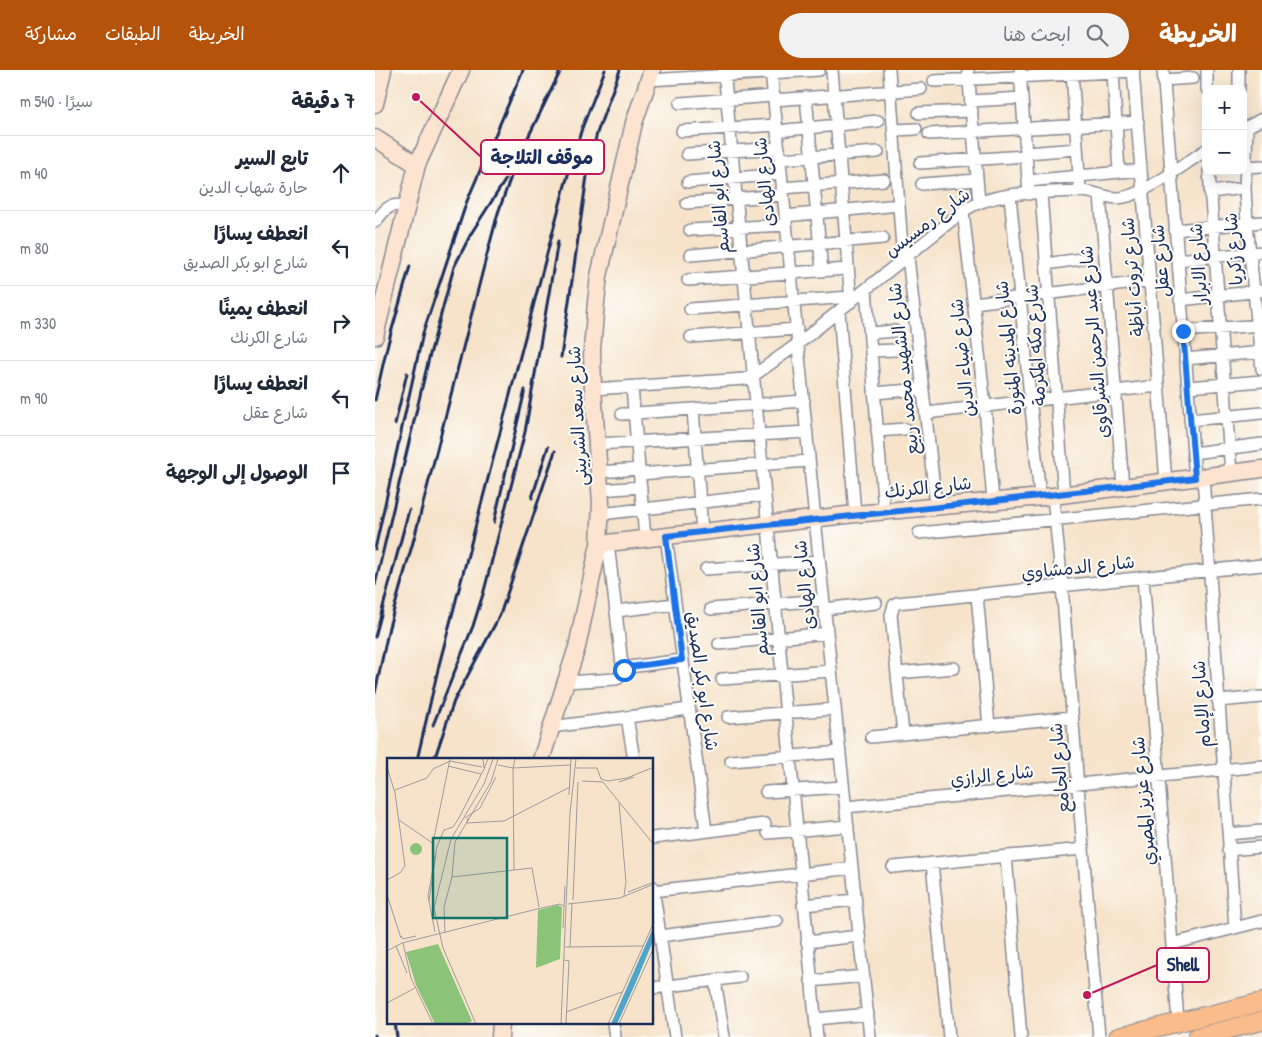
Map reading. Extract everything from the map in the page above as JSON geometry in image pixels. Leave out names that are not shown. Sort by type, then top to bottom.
[{"type":"main road","points":[[375,104],[383,70]]},
{"type":"main road","points":[[375,336],[417,165],[461,70]]},
{"type":"main road","name":"شارع سعد الشربينى","points":[[542,758],[566,682],[603,543],[592,350],[599,276],[634,123],[650,75]]},
{"type":"main road","points":[[375,138],[417,165]]},
{"type":"main road","name":"شارع الكرنك","points":[[603,543],[855,514],[1052,496],[1262,470]]},
{"type":"main road","points":[[1118,1037],[1262,1002]]},
{"type":"main road","points":[[1197,1037],[1262,1021]]},
{"type":"main road","points":[[501,1024],[501,1037]]},
{"type":"street","points":[[650,75],[819,70]]},
{"type":"street","points":[[690,309],[794,301],[851,299],[832,70]]},
{"type":"street","name":"شارع الشهيد محمد ربيع","points":[[889,70],[899,205],[936,506]]},
{"type":"street","points":[[934,81],[968,75],[1133,70]]},
{"type":"street","name":"شارع ثروت أباظة","points":[[1133,70],[1166,482]]},
{"type":"street","points":[[1207,70],[1207,85]]},
{"type":"street","points":[[1239,70],[1239,85]]},
{"type":"street","name":"شارع الهادى","points":[[772,71],[819,561],[870,1037]]},
{"type":"street","points":[[1072,72],[1080,191]]},
{"type":"street","points":[[1113,72],[1119,172]]},
{"type":"street","name":"شارع ابو القاسم","points":[[724,73],[817,1037]]},
{"type":"street","name":"شارع مكه المكرمة","points":[[1020,73],[1028,181],[1035,194],[1046,264],[1057,398],[1052,496]]},
{"type":"street","points":[[968,75],[979,202]]},
{"type":"street","points":[[1163,75],[1193,78]]},
{"type":"street","name":"شارع عقل","points":[[1163,75],[1190,420],[1193,453],[1199,478]]},
{"type":"street","points":[[680,103],[921,89]]},
{"type":"street","points":[[806,97],[822,271]]},
{"type":"street","points":[[919,113],[1022,98]]},
{"type":"street","points":[[1247,127],[1262,119]]},
{"type":"street","points":[[682,131],[729,128],[809,128],[879,121]]},
{"type":"street","points":[[929,134],[1137,122]]},
{"type":"street","points":[[893,130],[916,129]]},
{"type":"street","points":[[920,163],[1077,149]]},
{"type":"street","points":[[687,154],[732,151],[812,156],[878,152]]},
{"type":"street","name":"شارع رمسيس","points":[[753,376],[799,343],[851,299],[866,290],[963,211],[979,202],[1010,196],[1080,191],[1120,198],[1131,196],[1143,191],[1202,153]]},
{"type":"street","points":[[1247,167],[1262,166]]},
{"type":"street","points":[[1028,181],[1141,170]]},
{"type":"street","points":[[688,182],[781,174]]},
{"type":"street","name":"شارع الابرار","points":[[1209,175],[1231,474]]},
{"type":"street","name":"شارع زكريا","points":[[1245,175],[1250,253],[1258,292],[1262,369]]},
{"type":"street","points":[[687,203],[736,199],[814,185],[884,180]]},
{"type":"street","points":[[922,184],[977,180]]},
{"type":"street","points":[[1210,192],[1236,189]]},
{"type":"street","name":"شارع عبد الرحمن الشرقاوى","points":[[1100,195],[1123,487]]},
{"type":"street","name":"شارع المدينه المنورة","points":[[1010,196],[1031,401],[1052,496]]},
{"type":"street","points":[[375,222],[390,206],[396,204],[407,206]]},
{"type":"street","points":[[690,230],[739,227],[817,213],[899,205]]},
{"type":"street","name":"شارع ضياء الدين","points":[[963,211],[985,406],[993,501]]},
{"type":"street","points":[[1175,230],[1262,222]]},
{"type":"street","points":[[691,255],[883,238]]},
{"type":"street","points":[[1177,260],[1262,252]]},
{"type":"street","points":[[1046,264],[1081,259]]},
{"type":"street","points":[[688,280],[848,269]]},
{"type":"street","points":[[974,303],[1150,281]]},
{"type":"street","points":[[866,290],[884,512]]},
{"type":"street","points":[[1181,300],[1258,292]]},
{"type":"street","points":[[839,311],[855,514]]},
{"type":"street","points":[[1183,331],[1260,325]]},
{"type":"street","points":[[691,337],[797,330]]},
{"type":"street","points":[[870,333],[895,331]]},
{"type":"street","points":[[871,351],[895,350]]},
{"type":"street","points":[[1185,359],[1261,352]]},
{"type":"street","points":[[593,389],[737,380],[753,376]]},
{"type":"street","points":[[1188,387],[1262,381]]},
{"type":"street","points":[[926,413],[1158,386]]},
{"type":"street","points":[[632,387],[645,538]]},
{"type":"street","points":[[874,393],[923,389]]},
{"type":"street","points":[[622,414],[804,401]]},
{"type":"street","points":[[693,409],[702,532]]},
{"type":"street","points":[[1190,420],[1262,413]]},
{"type":"street","points":[[877,431],[905,429]]},
{"type":"street","points":[[597,444],[807,432]]},
{"type":"street","points":[[1193,453],[1262,444]]},
{"type":"street","points":[[599,472],[697,469],[809,461]]},
{"type":"street","name":"شارع الإمام","points":[[1199,478],[1205,505],[1211,570],[1218,702],[1235,928]]},
{"type":"street","points":[[600,490],[641,487]]},
{"type":"street","points":[[601,514],[764,495]]},
{"type":"street","name":"شارع الجامع","points":[[1052,496],[1062,586],[1099,1037]]},
{"type":"street","points":[[919,533],[1262,499]]},
{"type":"street","name":"شارع ابو بكر الصديق","points":[[666,536],[706,832]]},
{"type":"street","points":[[603,543],[616,611],[623,673]]},
{"type":"street","points":[[706,569],[819,561]]},
{"type":"street","name":"شارع الدمشاوي","points":[[897,673],[891,616],[894,605],[897,603],[1262,565]]},
{"type":"street","name":"شارع عزيز المصري","points":[[1143,578],[1178,1021]]},
{"type":"street","points":[[977,595],[989,726]]},
{"type":"street","points":[[616,611],[675,604]]},
{"type":"street","points":[[711,609],[774,604],[877,604]]},
{"type":"street","points":[[719,644],[827,633]]},
{"type":"street","points":[[566,682],[617,679],[629,667],[682,660]]},
{"type":"street","points":[[903,734],[897,673],[954,668]]},
{"type":"street","points":[[722,679],[831,671]]},
{"type":"street","points":[[1218,702],[1262,697]]},
{"type":"street","points":[[551,727],[689,709]]},
{"type":"street","points":[[728,717],[835,709]]},
{"type":"street","points":[[627,717],[634,758]]},
{"type":"street","points":[[871,737],[1072,717]]},
{"type":"street","points":[[731,761],[840,752]]},
{"type":"street","name":"شارع الرازي","points":[[845,807],[1262,766]]},
{"type":"street","points":[[766,792],[843,787]]},
{"type":"street","points":[[654,838],[767,828],[796,831],[848,826]]},
{"type":"street","points":[[1227,834],[1262,831]]},
{"type":"street","points":[[1228,850],[1262,847]]},
{"type":"street","points":[[893,867],[1083,849]]},
{"type":"street","points":[[1006,856],[1021,1037]]},
{"type":"street","points":[[932,863],[949,1037]]},
{"type":"street","points":[[654,889],[852,868]]},
{"type":"street","points":[[654,896],[675,1037]]},
{"type":"street","points":[[803,905],[856,900]]},
{"type":"street","points":[[660,936],[777,921]]},
{"type":"street","points":[[1172,944],[1262,921]]},
{"type":"street","points":[[807,942],[859,936]]},
{"type":"street","points":[[811,981],[864,976]]},
{"type":"street","points":[[654,988],[740,977]]},
{"type":"street","points":[[715,980],[724,1037]]},
{"type":"street","points":[[815,1019],[868,1014]]},
{"type":"street","points":[[613,1024],[615,1037]]},
{"type":"railway","points":[[375,549],[423,333],[467,201],[523,70]]},
{"type":"railway","points":[[516,162],[561,70]]},
{"type":"railway","points":[[417,758],[439,665],[565,185],[582,128],[605,70]]},
{"type":"railway","points":[[561,357],[588,169],[597,133],[620,70]]},
{"type":"railway","points":[[375,693],[389,627],[415,535],[498,213],[518,157]]},
{"type":"railway","points":[[375,585],[429,358],[454,267],[472,232],[506,179]]},
{"type":"railway","points":[[433,725],[473,626],[484,591],[525,432],[558,241]]},
{"type":"railway","points":[[375,400],[387,347],[410,266]]},
{"type":"railway","points":[[395,424],[407,373]]},
{"type":"railway","points":[[494,522],[525,390]]},
{"type":"railway","points":[[532,498],[548,447]]},
{"type":"railway","points":[[435,758],[454,701],[500,615],[555,451]]},
{"type":"railway","points":[[375,637],[409,510]]},
{"type":"railway","points":[[395,1024],[397,1037]]},
{"type":"place","name":"موقف التلاجة","points":[[416,97]]},
{"type":"place","name":"Shell","points":[[1087,995]]},
{"type":"route","points":[[624,670],[629,667],[682,660],[666,536],[936,506],[1053,496],[1195,478],[1183,331]]}]
